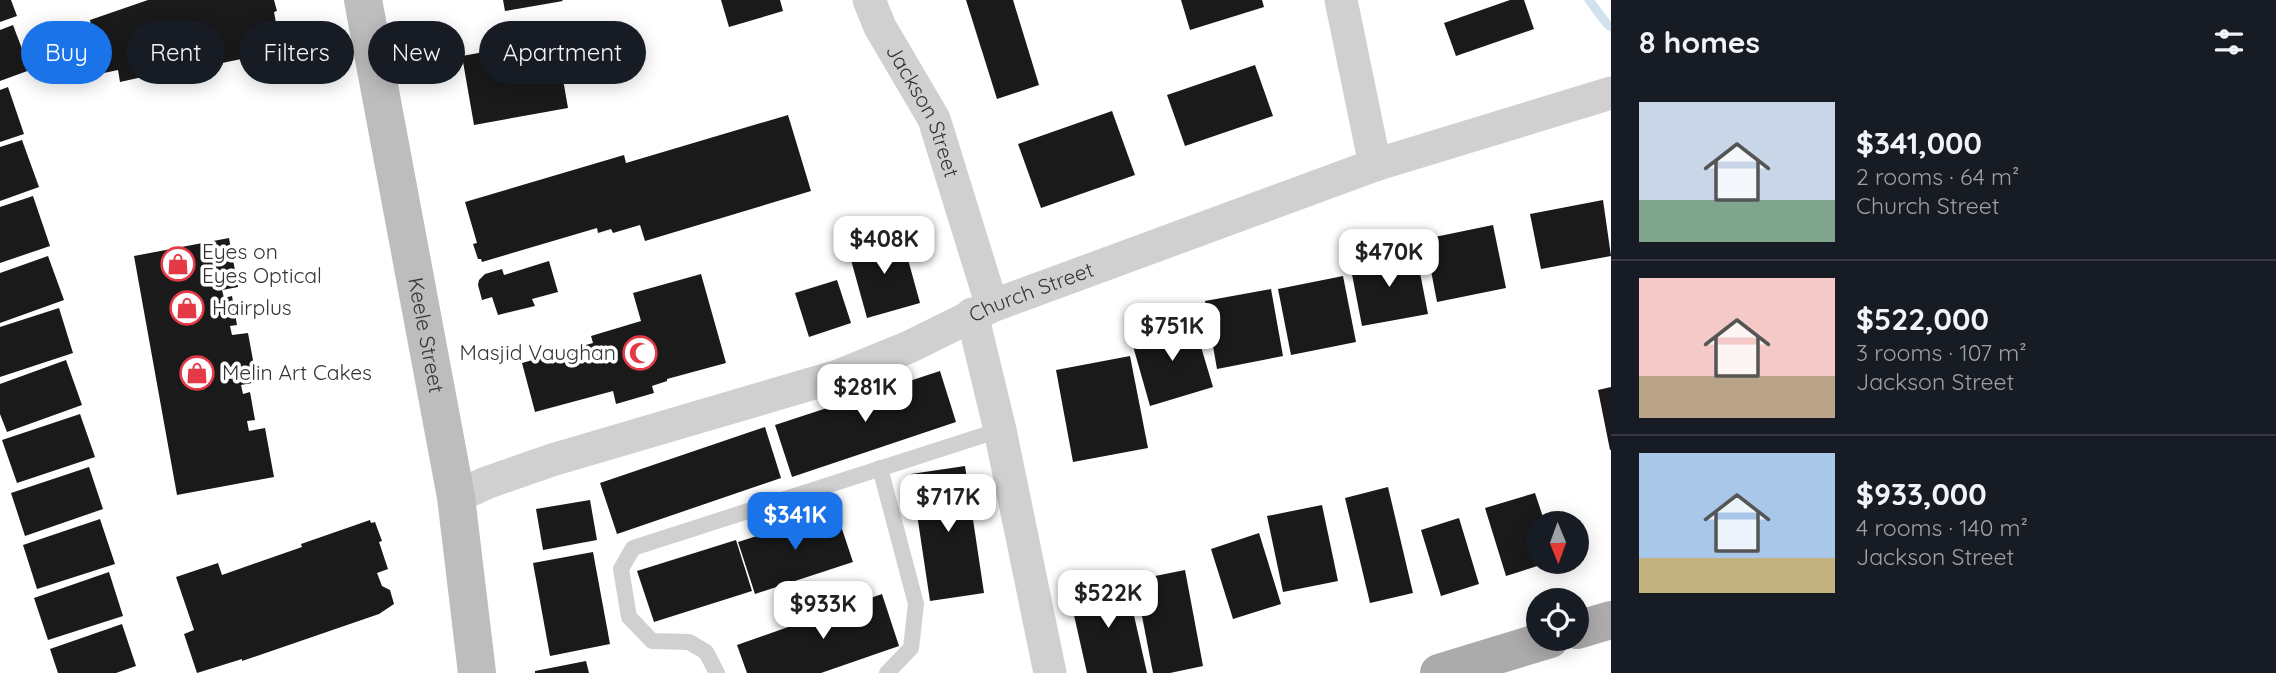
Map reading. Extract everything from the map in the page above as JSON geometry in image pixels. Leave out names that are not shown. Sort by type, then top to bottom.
[{"type":"main road","name":"Keele Street","points":[[363,0],[456,497],[477,673]]},
{"type":"main road","points":[[1589,626],[1611,620]]},
{"type":"main road","points":[[1439,673],[1526,646]]},
{"type":"street","name":"Jackson Street","points":[[869,0],[880,27],[934,119],[982,310],[1000,430],[1050,673]]},
{"type":"street","points":[[1341,0],[1375,164]]},
{"type":"street","name":"Church Street","points":[[456,497],[486,483],[552,460],[838,376],[909,347],[982,310],[1375,164],[1611,93]]},
{"type":"lane","points":[[717,673],[706,652],[688,642],[652,641],[629,617],[621,569],[633,548],[1000,430]]},
{"type":"lane","points":[[880,468],[915,604],[911,649],[887,673]]},
{"type":"building","points":[[0,0],[11,0],[17,16],[0,22]]},
{"type":"building","points":[[148,0],[274,0],[277,11],[274,12],[276,21],[239,21],[239,60],[225,62],[225,21],[126,21],[126,81],[120,82],[118,70],[112,71],[112,21],[90,20]]},
{"type":"building","points":[[503,0],[562,0],[563,1],[505,11]]},
{"type":"building","points":[[721,0],[780,0],[783,11],[729,27]]},
{"type":"building","points":[[966,0],[1013,0],[1039,85],[997,99]]},
{"type":"building","points":[[1181,0],[1262,0],[1264,7],[1190,30]]},
{"type":"building","points":[[1510,0],[1524,0],[1534,29],[1456,56],[1444,23]]},
{"type":"building","points":[[13,25],[21,46],[21,73],[0,81],[0,30]]},
{"type":"building","points":[[479,53],[479,84],[564,84],[568,108],[474,125],[465,73],[465,55]]},
{"type":"building","points":[[1255,65],[1273,116],[1185,146],[1167,95]]},
{"type":"building","points":[[8,87],[24,134],[0,142],[0,90]]},
{"type":"building","points":[[1112,111],[1135,175],[1041,208],[1018,144]]},
{"type":"building","points":[[788,115],[811,191],[645,241],[640,225],[613,233],[611,229],[598,233],[597,228],[482,262],[478,259],[473,244],[477,243],[465,202],[624,155],[626,163]]},
{"type":"building","points":[[22,140],[39,187],[0,201],[0,147]]},
{"type":"building","points":[[33,196],[50,246],[0,263],[0,207]]},
{"type":"building","points":[[1603,200],[1611,256],[1541,269],[1530,214]]},
{"type":"building","points":[[1493,225],[1506,288],[1437,302],[1425,239]]},
{"type":"building","points":[[901,234],[920,303],[867,318],[848,249]]},
{"type":"building","points":[[229,238],[238,287],[222,290],[224,298],[232,296],[237,325],[230,326],[232,335],[248,333],[257,382],[241,385],[243,394],[250,392],[255,420],[247,421],[249,431],[265,428],[274,477],[177,495],[134,256]]},
{"type":"building","points":[[1416,252],[1428,314],[1362,326],[1350,264]]},
{"type":"building","points":[[48,256],[64,300],[0,323],[0,273]]},
{"type":"building","points":[[549,261],[558,292],[532,299],[535,306],[498,315],[492,297],[482,300],[478,285],[485,274],[502,269],[504,275]]},
{"type":"building","name":"Masjid Vaughan","points":[[701,274],[726,363],[667,379],[652,386],[654,393],[616,404],[613,391],[535,412],[522,363],[593,343],[591,336],[641,321],[633,293]]},
{"type":"building","points":[[1343,276],[1356,342],[1291,355],[1278,289]]},
{"type":"building","points":[[837,280],[851,323],[809,337],[795,293]]},
{"type":"building","points":[[1271,289],[1283,356],[1217,369],[1205,301]]},
{"type":"building","points":[[59,308],[73,353],[0,377],[0,327]]},
{"type":"building","points":[[1193,320],[1213,387],[1150,406],[1131,339]]},
{"type":"building","points":[[1130,356],[1148,448],[1073,462],[1056,370]]},
{"type":"building","points":[[66,360],[82,405],[7,432],[0,414],[0,384]]},
{"type":"building","points":[[940,371],[956,422],[792,477],[775,425]]},
{"type":"building","points":[[1611,387],[1611,450],[1610,450],[1598,390]]},
{"type":"building","points":[[80,414],[95,457],[17,483],[2,440]]},
{"type":"building","points":[[765,427],[781,478],[617,534],[600,483]]},
{"type":"building","points":[[965,466],[984,593],[930,601],[911,474]]},
{"type":"building","points":[[89,467],[103,509],[25,536],[11,493]]},
{"type":"building","points":[[1388,487],[1413,593],[1370,603],[1345,498]]},
{"type":"building","points":[[1535,493],[1541,511],[1526,511],[1526,570],[1506,576],[1485,508]]},
{"type":"building","points":[[590,500],[597,540],[543,550],[536,509]]},
{"type":"building","points":[[1322,505],[1338,581],[1283,592],[1267,516]]},
{"type":"building","points":[[836,511],[853,562],[755,594],[738,542]]},
{"type":"building","points":[[1459,518],[1479,584],[1441,596],[1421,530]]},
{"type":"building","points":[[100,519],[115,564],[37,589],[23,545]]},
{"type":"building","points":[[370,520],[371,523],[375,522],[382,541],[379,542],[388,569],[377,573],[382,586],[390,590],[394,604],[379,614],[242,661],[197,673],[184,634],[194,630],[176,577],[218,563],[222,575]]},
{"type":"building","points":[[1259,533],[1281,604],[1233,619],[1211,549]]},
{"type":"building","points":[[736,540],[752,591],[654,622],[637,571]]},
{"type":"building","points":[[593,552],[610,644],[550,656],[533,563]]},
{"type":"building","points":[[1185,570],[1203,666],[1170,673],[1153,673],[1135,580]]},
{"type":"building","points":[[109,572],[123,616],[48,640],[34,598]]},
{"type":"building","points":[[1126,580],[1147,673],[1087,673],[1069,593]]},
{"type":"building","points":[[882,594],[899,646],[821,673],[747,673],[737,645]]},
{"type":"building","points":[[122,624],[136,666],[116,673],[58,673],[50,649]]},
{"type":"building","points":[[586,661],[589,673],[535,673],[535,671]]},
{"type":"waterway","points":[[1589,0],[1611,27]]},
{"type":"place","name":"Eyes on Eyes Optical","points":[[178,264]]},
{"type":"place","name":"Hairplus","points":[[187,308]]},
{"type":"place","name":"Masjid Vaughan","points":[[640,353]]},
{"type":"place","name":"Melin Art Cakes","points":[[197,373]]}]
